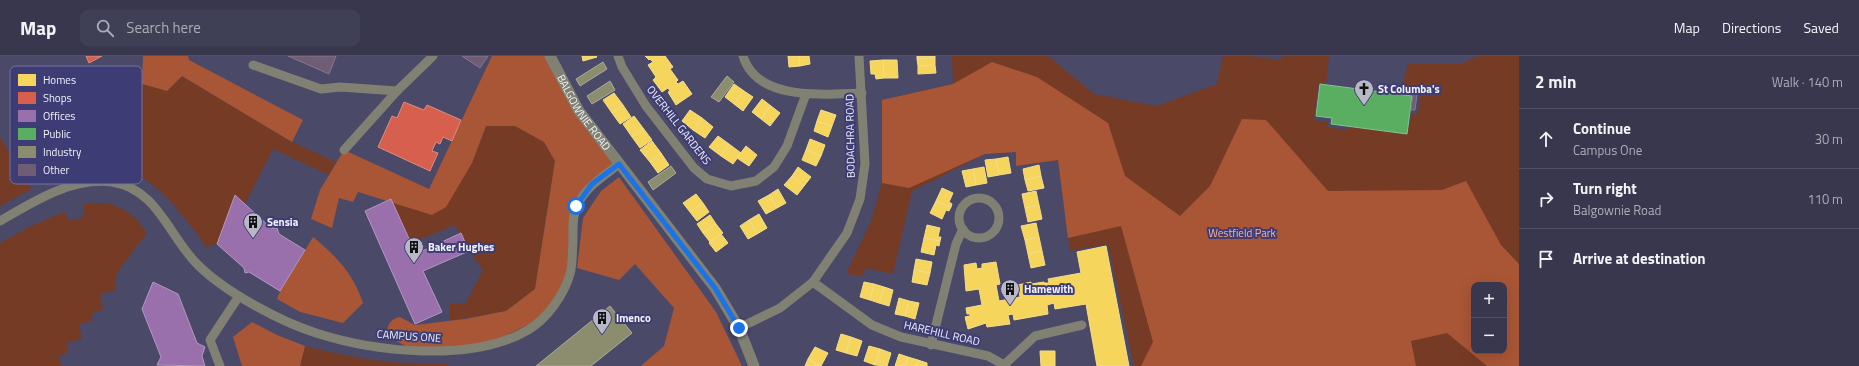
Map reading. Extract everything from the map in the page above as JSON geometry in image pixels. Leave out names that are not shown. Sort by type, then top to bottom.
[{"type":"street","points":[[344,150],[397,92],[433,56]]},
{"type":"street","name":"BALGOWNIE ROAD","points":[[550,56],[579,111],[715,288],[739,328],[754,366]]},
{"type":"street","name":"OVERHILL GARDENS","points":[[618,56],[622,67],[646,106],[694,168],[707,179],[731,186],[756,181],[774,167],[787,146],[806,94]]},
{"type":"street","points":[[743,56],[750,69],[758,79],[770,86],[806,94],[862,93]]},
{"type":"street","name":"BODACHRA ROAD","points":[[739,328],[780,308],[813,282],[847,233],[860,199],[865,164],[859,56]]},
{"type":"street","points":[[254,65],[321,89],[340,87],[397,92]]},
{"type":"street","name":"CAMPUS ONE","points":[[119,184],[130,187],[146,196],[168,223],[195,262],[218,283],[292,324],[317,334],[362,344],[416,351],[452,351],[486,345],[512,338],[529,330],[544,317],[560,298],[570,274],[576,206],[592,184],[619,164]]},
{"type":"street","name":"CAMPUS ONE","points":[[0,221],[50,193],[82,184]]},
{"type":"street","points":[[931,345],[956,244],[963,229],[960,218],[961,212],[968,202],[980,198],[986,199],[998,212],[998,225],[991,234],[979,238],[968,234],[963,229]]},
{"type":"street","name":"HAREHILL ROAD","points":[[813,282],[872,325],[901,337],[931,345],[988,356],[1006,365]]},
{"type":"street","points":[[220,366],[210,340],[239,296]]},
{"type":"street","points":[[1006,365],[1035,336],[1082,325]]},
{"type":"green space","points":[[143,56],[188,56],[189,60],[303,120],[292,142],[182,76],[167,91],[142,84]]},
{"type":"green space","points":[[492,56],[550,56],[619,164],[576,207],[570,274],[544,317],[486,345],[416,351],[394,340],[387,330],[393,320],[400,317],[415,325],[465,319],[506,311],[535,289],[555,161],[544,142],[515,126],[486,126],[472,163],[446,207],[432,215],[358,192],[353,202],[339,198],[332,228],[311,219],[320,190],[344,150],[429,189]]},
{"type":"green space","name":"Westfield Park","points":[[952,56],[1048,56],[1094,94],[1157,106],[1217,84],[1223,56],[1250,56],[1281,60],[1282,56],[1329,56],[1326,84],[1319,83],[1314,120],[1328,122],[1327,127],[1348,130],[1349,126],[1407,134],[1412,114],[1418,114],[1420,94],[1401,91],[1408,64],[1460,64],[1478,56],[1519,56],[1519,366],[1134,366],[1108,244],[1070,251],[1058,160],[1016,166],[1016,152],[985,154],[912,191],[893,274],[865,268],[863,276],[846,274],[871,221],[882,183],[882,100],[953,84]]},
{"type":"green space","name":"Westfield Park","points":[[992,62],[1037,77],[1108,123],[1125,176],[1180,216],[1210,186],[1242,119],[1266,120],[1328,191],[1442,190],[1466,181],[1501,245],[1519,264],[1519,366],[1487,366],[1472,354],[1507,354],[1507,282],[1471,282],[1471,353],[1447,333],[1411,341],[1416,366],[1141,366],[1153,342],[1121,226],[1068,238],[1058,160],[1016,166],[1016,152],[985,154],[909,188],[882,183],[882,100],[953,84]]},
{"type":"green space","points":[[182,76],[292,142],[336,162],[329,175],[273,149],[245,204],[217,244],[206,247],[170,201],[142,178],[142,84],[167,91]]},
{"type":"green space","points":[[486,126],[515,126],[544,142],[555,161],[535,289],[506,311],[449,321],[450,304],[466,303],[483,270],[469,251],[455,225],[411,243],[391,199],[432,215],[472,163]]},
{"type":"green space","points":[[0,137],[10,154],[10,184],[28,184],[31,189],[0,206]]},
{"type":"green space","points":[[619,177],[716,312],[742,366],[641,366],[664,346],[674,308],[635,264],[619,280],[577,268],[583,218],[601,191]]},
{"type":"green space","points":[[108,203],[130,214],[147,233],[115,277],[116,290],[100,294],[103,309],[91,314],[93,320],[79,325],[82,339],[66,343],[69,352],[58,356],[62,366],[0,366],[0,243],[31,226],[64,212],[70,221],[84,217],[84,204]]},
{"type":"green space","points":[[313,237],[343,266],[359,292],[363,303],[343,323],[300,312],[277,299],[280,291]]},
{"type":"green space","points":[[252,322],[277,335],[305,346],[300,366],[242,366],[233,337]]},
{"type":"green space","points":[[305,346],[375,360],[428,364],[446,363],[448,366],[300,366]]},
{"type":"building: Homes","points":[[582,56],[596,56],[597,57],[583,61]]},
{"type":"building: Homes","points":[[645,56],[665,56],[673,67],[670,69],[678,80],[676,82],[678,84],[683,81],[692,94],[676,105],[668,92],[670,91],[668,88],[662,92],[653,80],[656,77],[648,65],[653,62]]},
{"type":"building: Homes","points":[[788,56],[799,56],[800,66],[789,67]]},
{"type":"building: Homes","points":[[799,56],[809,56],[810,64],[800,66]]},
{"type":"building: Homes","points":[[917,56],[935,56],[935,58],[917,59]]},
{"type":"building: Homes","points":[[935,58],[935,65],[918,66],[917,59]]},
{"type":"building: Homes","points":[[883,60],[897,60],[898,78],[884,78]]},
{"type":"building: Homes","points":[[883,60],[884,78],[876,79],[875,74],[871,74],[870,61]]},
{"type":"building: Homes","points":[[935,65],[936,73],[918,74],[918,66]]},
{"type":"building: Homes","points":[[734,84],[744,91],[734,104],[725,97]]},
{"type":"building: Homes","points":[[744,91],[753,97],[743,111],[734,104]]},
{"type":"building: Homes","points":[[614,93],[623,105],[612,113],[603,100]]},
{"type":"building: Homes","points":[[762,99],[771,106],[761,119],[752,112]]},
{"type":"building: Homes","points":[[623,105],[631,117],[620,124],[612,113]]},
{"type":"building: Homes","points":[[771,106],[780,113],[770,126],[761,119]]},
{"type":"building: Homes","points":[[690,110],[702,118],[693,130],[682,121]]},
{"type":"building: Homes","points":[[821,110],[836,115],[832,126],[817,121]]},
{"type":"building: Homes","points":[[634,116],[643,128],[632,137],[623,124]]},
{"type":"building: Homes","points":[[702,118],[713,127],[705,138],[693,130]]},
{"type":"building: Homes","points":[[817,121],[832,126],[828,137],[814,131]]},
{"type":"building: Homes","points":[[643,128],[652,140],[640,148],[632,137]]},
{"type":"building: Homes","points":[[718,136],[729,144],[721,156],[709,147]]},
{"type":"building: Homes","points":[[810,139],[825,145],[821,156],[806,150]]},
{"type":"building: Homes","points":[[652,141],[661,153],[650,162],[640,150]]},
{"type":"building: Homes","points":[[729,144],[741,153],[733,164],[721,156]]},
{"type":"building: Homes","points":[[746,146],[757,155],[749,166],[737,158]]},
{"type":"building: Homes","points":[[806,150],[821,156],[816,166],[802,160]]},
{"type":"building: Homes","points":[[661,153],[669,165],[658,173],[650,162]]},
{"type":"building: Homes","points":[[1008,157],[1011,173],[999,175],[996,159]]},
{"type":"building: Homes","points":[[996,159],[999,175],[988,177],[985,160]]},
{"type":"building: Homes","points":[[1039,165],[1041,176],[1025,180],[1023,169]]},
{"type":"building: Homes","points":[[798,167],[811,177],[804,186],[792,176]]},
{"type":"building: Homes","points":[[984,167],[987,183],[976,185],[973,169]]},
{"type":"building: Homes","points":[[973,169],[976,185],[966,187],[962,171]]},
{"type":"building: Homes","points":[[792,176],[804,186],[797,195],[784,185]]},
{"type":"building: Homes","points":[[1041,176],[1044,188],[1028,191],[1025,180]]},
{"type":"building: Homes","points":[[942,188],[953,193],[949,202],[952,204],[951,207],[936,201]]},
{"type":"building: Homes","points":[[778,189],[786,203],[777,208],[769,195]]},
{"type":"building: Homes","points":[[1036,191],[1039,205],[1025,208],[1022,194]]},
{"type":"building: Homes","points":[[696,194],[703,203],[690,212],[683,203]]},
{"type":"building: Homes","points":[[769,195],[777,208],[766,214],[758,201]]},
{"type":"building: Homes","points":[[936,201],[951,207],[949,211],[946,210],[942,219],[930,213]]},
{"type":"building: Homes","points":[[703,203],[709,212],[697,221],[690,212]]},
{"type":"building: Homes","points":[[1039,205],[1042,219],[1028,222],[1025,208]]},
{"type":"building: Homes","points":[[759,214],[767,228],[757,234],[749,220]]},
{"type":"building: Homes","points":[[710,215],[716,224],[703,233],[697,224]]},
{"type":"building: Homes","points":[[749,220],[757,234],[748,239],[740,226]]},
{"type":"building: Homes","points":[[1036,223],[1039,237],[1025,240],[1021,226]]},
{"type":"building: Homes","points":[[716,224],[723,233],[710,242],[703,233]]},
{"type":"building: Homes","points":[[927,225],[940,228],[938,237],[941,237],[940,241],[924,238]]},
{"type":"building: Homes","points":[[721,234],[728,243],[716,252],[709,243]]},
{"type":"building: Homes","points":[[1039,237],[1042,251],[1028,254],[1025,240]]},
{"type":"building: Homes","points":[[924,238],[940,241],[939,246],[936,245],[934,255],[921,252]]},
{"type":"building: Homes","name":"Hamewith","points":[[1106,246],[1129,366],[1097,366],[1086,304],[1055,309],[1054,303],[1047,305],[1048,314],[1014,320],[1013,314],[1008,315],[1010,324],[987,327],[986,323],[968,329],[965,317],[970,316],[970,314],[967,314],[966,308],[982,305],[979,289],[966,291],[964,265],[976,263],[977,269],[982,268],[982,264],[996,262],[1000,284],[996,285],[999,301],[1020,297],[1018,285],[1031,282],[1031,284],[1044,282],[1049,283],[1048,279],[1081,273],[1077,252]]},
{"type":"building: Homes","points":[[1042,251],[1045,265],[1031,268],[1028,254]]},
{"type":"building: Homes","points":[[916,259],[932,262],[930,273],[914,270]]},
{"type":"building: Homes","points":[[914,270],[930,273],[927,285],[912,282]]},
{"type":"building: Homes","points":[[864,282],[874,284],[870,300],[860,297]]},
{"type":"building: Homes","points":[[874,284],[884,287],[879,303],[870,300]]},
{"type":"building: Homes","points":[[884,287],[893,290],[889,306],[879,303]]},
{"type":"building: Homes","points":[[899,298],[909,301],[905,316],[895,314]]},
{"type":"building: Homes","points":[[909,301],[919,303],[915,319],[905,316]]},
{"type":"building: Homes","points":[[841,334],[851,337],[846,353],[836,350]]},
{"type":"building: Homes","points":[[851,337],[862,341],[857,356],[846,353]]},
{"type":"building: Homes","points":[[869,346],[880,349],[875,365],[864,361]]},
{"type":"building: Homes","points":[[815,347],[828,353],[821,366],[808,359]]},
{"type":"building: Homes","points":[[880,349],[891,353],[887,366],[875,365]]},
{"type":"building: Homes","points":[[1040,351],[1055,351],[1055,366],[1041,366]]},
{"type":"building: Homes","points":[[899,354],[908,357],[905,366],[895,366]]},
{"type":"building: Homes","points":[[908,357],[918,360],[917,366],[905,366]]},
{"type":"building: Homes","points":[[808,359],[821,366],[805,366]]},
{"type":"building: Homes","points":[[918,360],[927,363],[927,366],[917,366]]},
{"type":"building: Shops","points":[[86,56],[102,56],[89,63]]},
{"type":"building: Shops","points":[[404,102],[424,110],[427,105],[461,120],[452,141],[443,137],[440,144],[436,142],[432,151],[438,153],[430,171],[378,147],[392,116],[397,118]]},
{"type":"building: Offices","name":"Sensia","points":[[235,195],[271,228],[277,228],[279,234],[305,250],[280,291],[249,272],[245,273],[244,268],[217,244]]},
{"type":"building: Offices","name":"Baker Hughes","points":[[391,199],[416,254],[461,233],[469,251],[423,271],[442,312],[415,324],[365,211]]},
{"type":"building: Offices","points":[[153,282],[178,294],[197,343],[205,347],[202,356],[205,366],[157,365],[161,357],[142,309]]},
{"type":"building: Public","name":"St Columba's","points":[[1320,84],[1412,96],[1407,134],[1331,124],[1332,118],[1316,116]]},
{"type":"building: Industry","points":[[603,62],[607,69],[580,86],[576,79]]},
{"type":"building: Industry","points":[[727,76],[734,82],[719,102],[711,97]]},
{"type":"building: Industry","points":[[610,81],[615,90],[592,104],[587,96]]},
{"type":"building: Industry","points":[[671,166],[676,173],[653,190],[648,182]]},
{"type":"building: Industry","name":"Imenco","points":[[610,306],[632,333],[591,366],[536,366]]},
{"type":"building: Other","points":[[288,56],[336,56],[329,74]]},
{"type":"building: Other","points":[[462,56],[488,56],[480,68]]},
{"type":"building: Other","points":[[1413,94],[1417,94],[1415,110],[1411,110]]},
{"type":"place","name":"St Columba's","points":[[1364,106]]},
{"type":"place","name":"Sensia","points":[[253,239]]},
{"type":"place","name":"Baker Hughes","points":[[414,264]]},
{"type":"place","name":"Hamewith","points":[[1010,306]]},
{"type":"place","name":"Imenco","points":[[602,335]]},
{"type":"route","points":[[576,206],[592,184],[619,164],[715,288],[739,328]]}]
